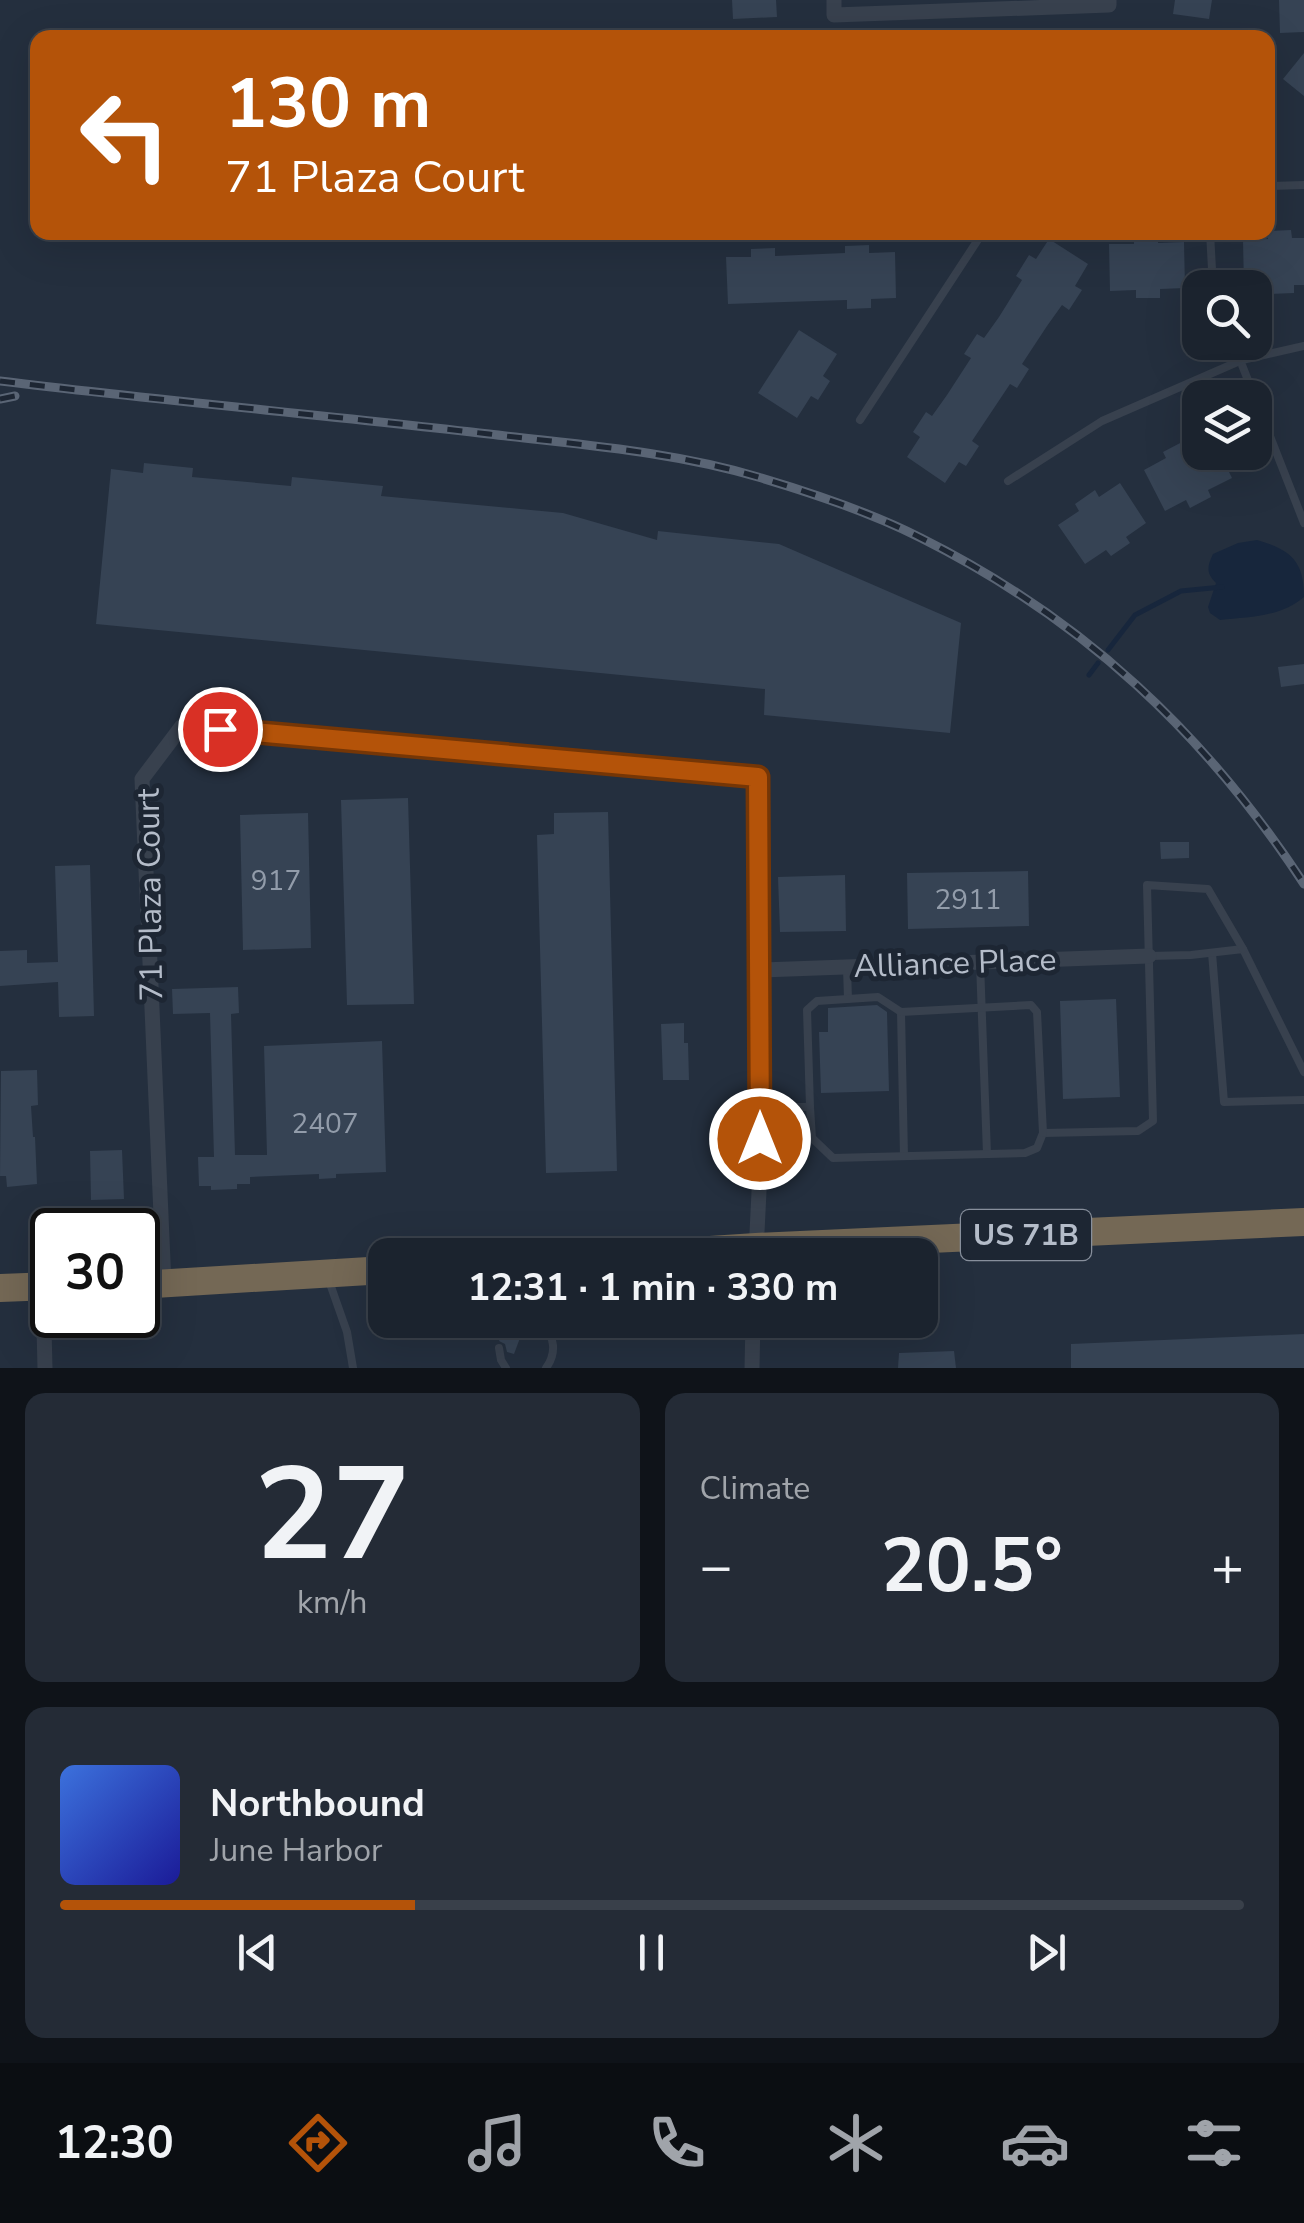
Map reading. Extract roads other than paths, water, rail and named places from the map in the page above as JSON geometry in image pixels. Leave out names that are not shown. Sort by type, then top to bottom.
[{"type":"highway","name":"US 71B","points":[[938,1241],[1304,1222]]},
{"type":"highway","points":[[160,1283],[368,1271]]},
{"type":"highway","points":[[0,1288],[30,1287]]},
{"type":"street","points":[[834,7],[1109,2]]},
{"type":"street","name":"71 Plaza Court","points":[[150,1208],[142,779],[182,726],[758,777],[760,1171],[757,1238]]},
{"type":"street","name":"Alliance Place","points":[[760,970],[1149,956]]},
{"type":"street","points":[[45,1368],[46,1338]]},
{"type":"street","points":[[752,1368],[753,1338]]},
{"type":"lane","points":[[1275,186],[1304,185]]},
{"type":"lane","points":[[860,420],[978,240]]},
{"type":"lane","points":[[1210,240],[1212,270]]},
{"type":"lane","points":[[1272,353],[1304,346]]},
{"type":"lane","points":[[1008,481],[1102,421],[1242,360],[1304,523]]},
{"type":"lane","points":[[1043,1133],[1138,1131],[1153,1121],[1147,885],[1208,889],[1243,949],[1304,1072]]},
{"type":"lane","points":[[1149,956],[1243,949]]},
{"type":"lane","points":[[1212,953],[1224,1102],[1304,1100]]},
{"type":"lane","points":[[980,962],[987,1154]]},
{"type":"lane","points":[[846,967],[848,999]]},
{"type":"lane","points":[[878,997],[901,1012],[1031,1005],[1038,1012],[1043,1133],[1037,1148],[1025,1153],[832,1158],[812,1138],[807,1010],[817,1001],[878,997]]},
{"type":"lane","points":[[901,1012],[904,1156]]},
{"type":"lane","points":[[760,1107],[810,1106]]},
{"type":"lane","points":[[328,1274],[354,1368]]},
{"type":"lane","points":[[546,1368],[554,1351],[551,1338]]},
{"type":"lane","points":[[498,1348],[506,1368]]},
{"type":"water","points":[[1257,540],[1279,548],[1293,559],[1301,574],[1304,597],[1275,612],[1220,620],[1208,607],[1216,583],[1208,570],[1213,554]]},
{"type":"waterway","points":[[1108,650],[1135,615],[1181,591],[1222,587]]},
{"type":"waterway","points":[[1089,675],[1098,663]]},
{"type":"railway","points":[[0,381],[659,455],[758,477],[862,512],[980,570],[1087,643],[1182,730],[1266,829],[1304,884]]},
{"type":"railway","points":[[0,399],[15,396]]}]
